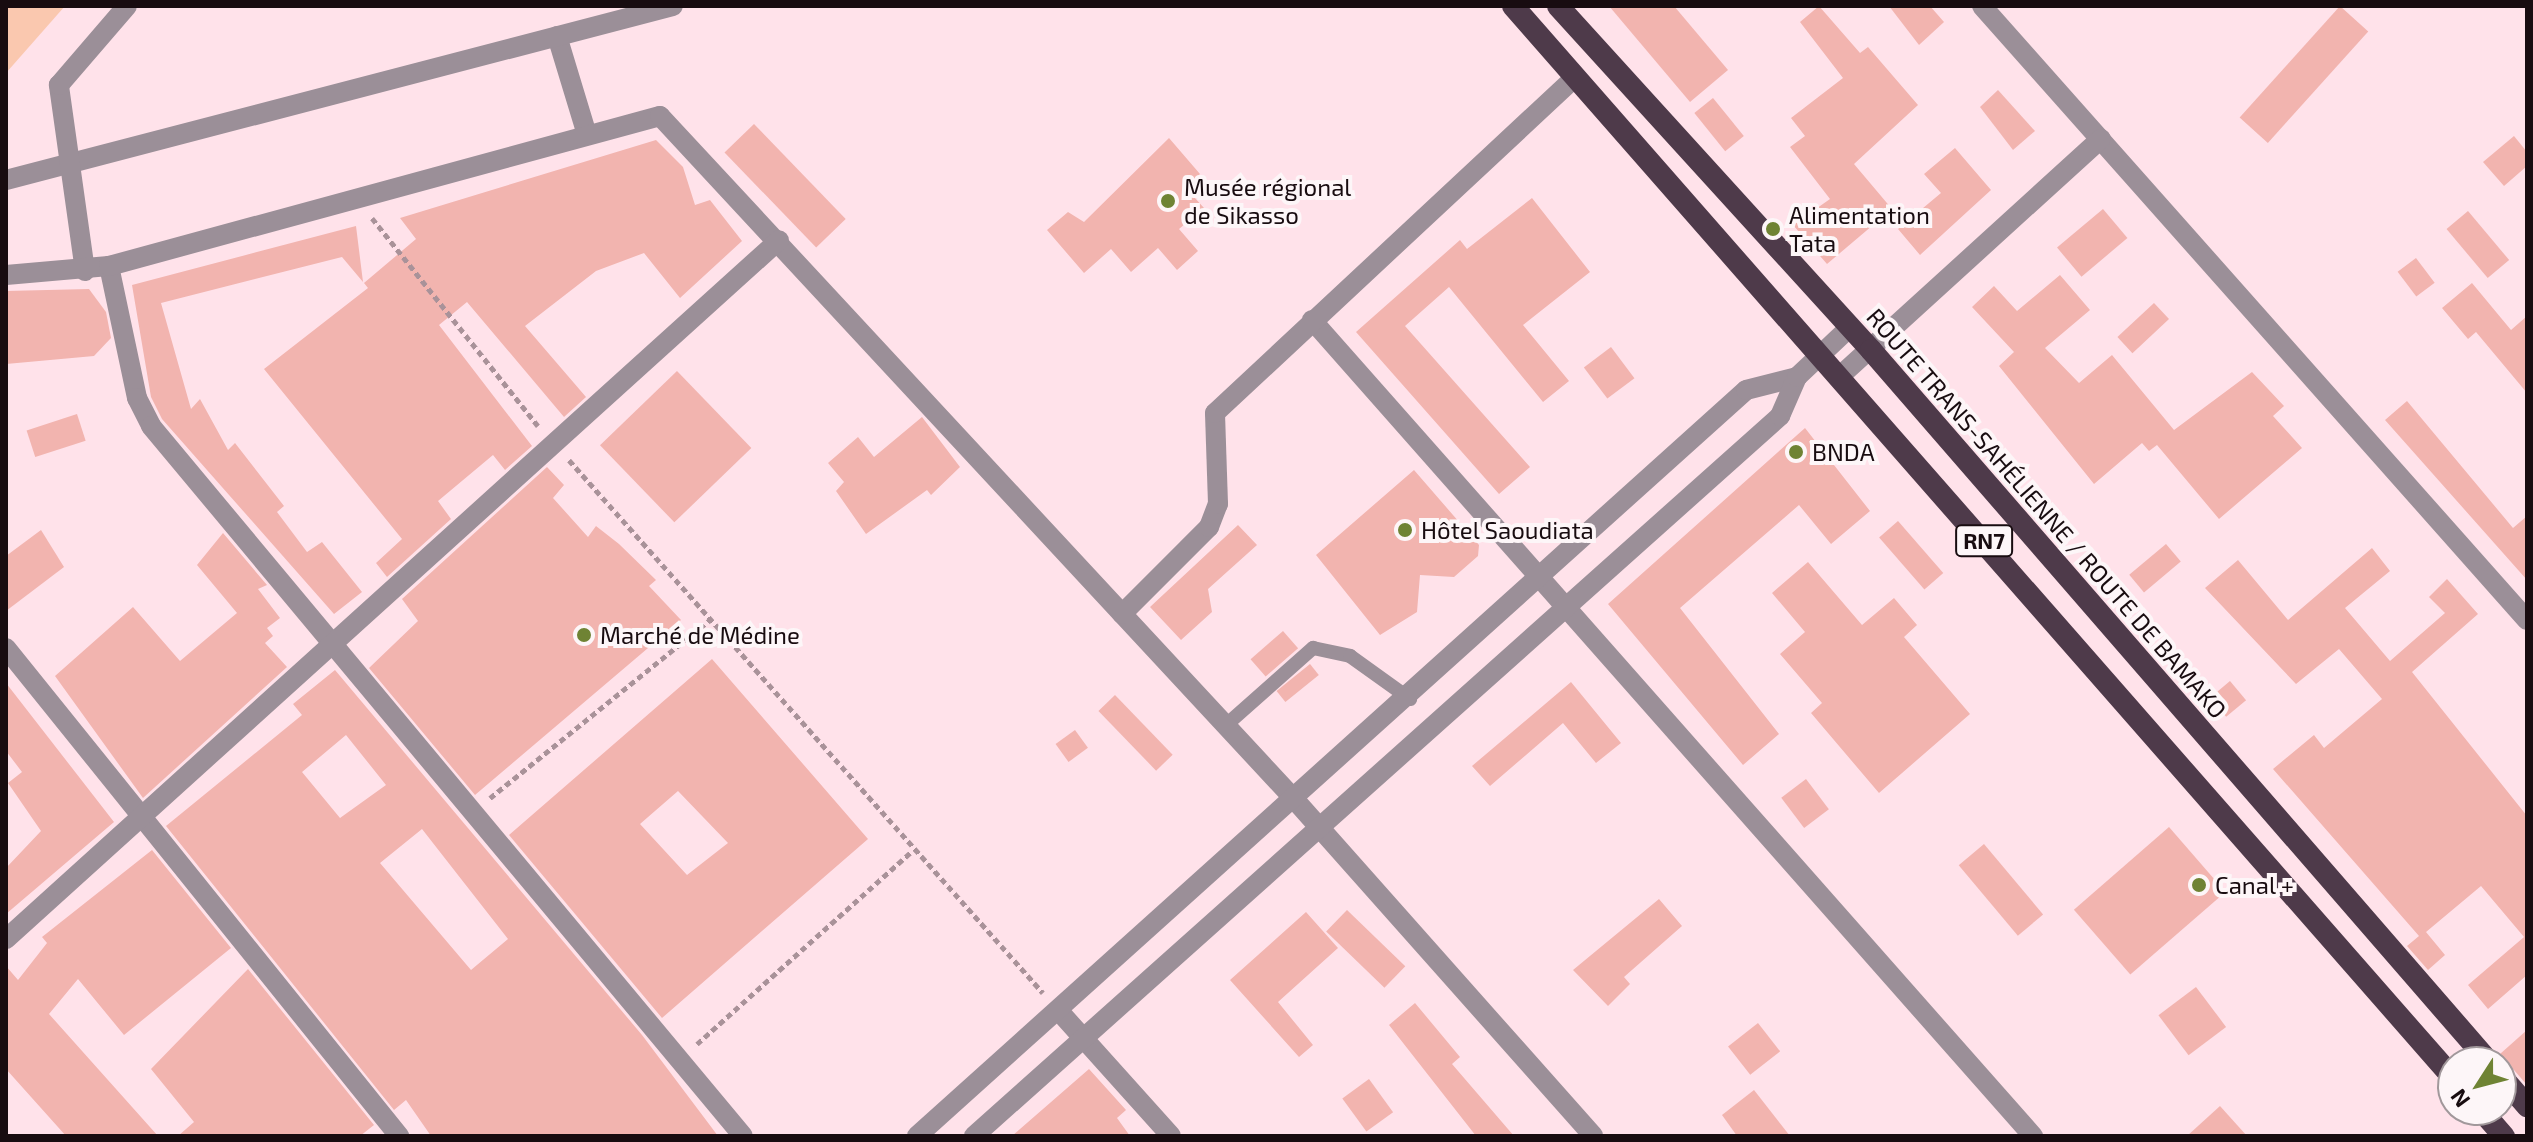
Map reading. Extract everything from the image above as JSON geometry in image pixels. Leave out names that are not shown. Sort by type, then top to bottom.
[{"type":"highway","name":"RN7","points":[[1513,6],[2437,1060]]},
{"type":"highway","name":"ROUTE TRANS-SAHÉLIENNE / ROUTE DE BAMAKO","points":[[1558,6],[1871,350],[2475,1046]]},
{"type":"street","points":[[85,271],[59,85],[127,6]]},
{"type":"street","points":[[6,180],[673,6]]},
{"type":"street","points":[[1982,6],[2527,620]]},
{"type":"street","points":[[557,36],[587,135]]},
{"type":"street","points":[[1122,614],[1209,527],[1218,504],[1215,413],[1575,77]]},
{"type":"street","points":[[6,275],[85,271],[109,266],[360,201],[660,116],[779,240],[1295,800],[1593,1136]]},
{"type":"street","points":[[1839,377],[2101,139]]},
{"type":"street","points":[[6,939],[779,240]]},
{"type":"street","points":[[109,266],[137,398],[151,426],[682,1059],[743,1136]]},
{"type":"street","points":[[1312,320],[1568,605],[2033,1136]]},
{"type":"street","points":[[974,1136],[1780,416],[1797,377],[1850,327]]},
{"type":"street","points":[[917,1136],[1410,699],[1746,390],[1797,377]]},
{"type":"street","points":[[6,648],[139,819],[399,1136]]},
{"type":"street","points":[[1058,1010],[1171,1136]]},
{"type":"lane","points":[[1225,726],[1313,648],[1350,656],[1410,699]]},
{"type":"path","points":[[360,201],[555,445],[1058,1010]]},
{"type":"path","points":[[474,810],[710,620]]},
{"type":"path","points":[[682,1059],[813,933],[913,850]]},
{"type":"shaded area","points":[[6,6],[65,6],[6,73]]},
{"type":"building","points":[[1609,6],[1674,6],[1728,70],[1690,102]]},
{"type":"building","points":[[1819,6],[1860,53],[1868,47],[1918,105],[1854,164],[1892,209],[1827,264],[1793,225],[1830,199],[1790,147],[1805,136],[1791,118],[1843,78],[1800,22]]},
{"type":"building","points":[[1889,6],[1930,6],[1944,22],[1919,45]]},
{"type":"building","points":[[2340,6],[2368,31],[2268,143],[2240,117]]},
{"type":"building","points":[[1998,90],[2035,131],[2013,150],[1980,107]]},
{"type":"building","points":[[1713,98],[1744,136],[1725,151],[1694,113]]},
{"type":"building","points":[[754,124],[846,219],[816,247],[725,152]]},
{"type":"building","points":[[2514,136],[2527,152],[2527,166],[2504,186],[2483,162]]},
{"type":"building","name":"Musée régional de Sikasso","points":[[1169,138],[1200,174],[1185,187],[1204,208],[1179,229],[1198,251],[1177,270],[1158,248],[1131,272],[1111,249],[1084,273],[1047,230],[1068,212],[1084,222]]},
{"type":"building","points":[[656,140],[683,167],[695,205],[710,200],[742,241],[680,298],[644,253],[596,271],[525,326],[586,397],[564,417],[467,302],[439,325],[532,446],[505,470],[493,455],[438,501],[451,519],[387,577],[376,563],[402,539],[264,369],[368,288],[364,283],[416,239],[400,218]]},
{"type":"building","points":[[1955,148],[1991,190],[1920,255],[1898,229],[1941,193],[1924,174]]},
{"type":"building","points":[[1532,198],[1590,272],[1523,325],[1569,381],[1543,402],[1449,287],[1405,326],[1530,467],[1499,494],[1356,332],[1460,240],[1467,249]]},
{"type":"building","points":[[2103,209],[2127,238],[2081,277],[2057,248]]},
{"type":"building","points":[[2468,211],[2509,260],[2488,278],[2447,229]]},
{"type":"building","points":[[356,226],[363,282],[342,257],[161,303],[191,409],[200,399],[228,450],[235,443],[284,506],[277,512],[307,552],[322,542],[362,592],[334,614],[162,419],[151,397],[132,285]]},
{"type":"building","points":[[2416,258],[2435,283],[2416,297],[2398,272]]},
{"type":"building","points":[[2060,275],[2090,310],[2045,348],[2079,383],[2112,355],[2174,430],[2252,372],[2284,406],[2273,416],[2302,448],[2219,519],[2157,445],[2149,451],[2142,443],[2094,484],[1999,366],[2014,352],[1972,307],[1994,286],[2017,311]]},
{"type":"building","points":[[2472,283],[2511,330],[2527,316],[2527,393],[2476,332],[2468,339],[2442,308]]},
{"type":"building","points":[[89,289],[106,312],[111,338],[94,356],[6,364],[6,291]]},
{"type":"building","points":[[2154,303],[2169,319],[2132,353],[2117,337]]},
{"type":"building","points":[[1611,347],[1634,378],[1607,399],[1584,367]]},
{"type":"building","points":[[677,371],[751,448],[674,522],[600,445]]},
{"type":"building","points":[[2407,401],[2513,528],[2527,516],[2527,580],[2385,420]]},
{"type":"building","points":[[77,414],[86,441],[35,457],[27,430]]},
{"type":"building","points":[[922,417],[960,467],[931,495],[927,490],[866,534],[836,491],[844,482],[828,463],[858,437],[874,457]]},
{"type":"building","points":[[1805,428],[1870,511],[1831,544],[1799,505],[1680,608],[1779,734],[1743,765],[1608,604]]},
{"type":"building","points":[[547,467],[564,485],[553,498],[588,537],[596,526],[619,544],[656,580],[649,586],[681,620],[475,795],[369,668],[418,621],[402,599]]},
{"type":"building","points":[[1414,470],[1479,545],[1478,556],[1454,577],[1420,575],[1417,612],[1380,635],[1316,555]]},
{"type":"building","points":[[1898,521],[1943,573],[1924,589],[1879,537]]},
{"type":"building","points":[[1238,525],[1257,545],[1208,589],[1212,612],[1181,640],[1150,607]]},
{"type":"building","points":[[41,530],[64,567],[6,611],[6,556]]},
{"type":"building","points":[[223,533],[267,585],[258,589],[280,618],[267,628],[273,636],[265,643],[287,667],[143,798],[55,676],[133,607],[180,661],[237,613],[197,565]]},
{"type":"building","points":[[2166,544],[2181,562],[2144,592],[2129,575]]},
{"type":"building","points":[[2372,548],[2390,571],[2345,608],[2390,661],[2445,613],[2429,597],[2447,579],[2478,614],[2412,672],[2527,816],[2527,975],[2488,1009],[2468,985],[2524,937],[2481,886],[2426,932],[2445,955],[2428,970],[2407,946],[2419,936],[2273,769],[2314,735],[2324,748],[2382,699],[2339,649],[2296,684],[2205,588],[2238,560],[2288,620]]},
{"type":"building","points":[[1808,562],[1862,625],[1894,598],[1917,625],[1904,637],[1970,714],[1879,793],[1811,713],[1822,703],[1780,654],[1805,632],[1772,593]]},
{"type":"building","points":[[1283,631],[1298,648],[1266,677],[1251,659]]},
{"type":"building","points":[[712,659],[868,839],[662,1018],[509,835]],"holes":[[[678,791],[728,843],[687,875],[640,824]]]},
{"type":"building","points":[[1310,664],[1319,675],[1285,702],[1277,691]]},
{"type":"building","points":[[335,670],[642,1035],[718,1136],[431,1136],[406,1100],[394,1110],[166,826],[302,715],[293,704]],"holes":[[[346,735],[386,785],[340,818],[302,772]],[[422,829],[508,939],[471,970],[380,863]]]},
{"type":"building","points":[[2230,681],[2246,700],[2226,717],[2210,698]]},
{"type":"building","points":[[1571,682],[1621,743],[1596,763],[1563,723],[1490,786],[1472,766]]},
{"type":"building","points":[[6,683],[114,822],[6,914],[6,868],[41,831],[8,783],[22,772],[6,751]]},
{"type":"building","points":[[1115,695],[1173,755],[1156,771],[1098,711]]},
{"type":"building","points":[[1075,730],[1088,748],[1069,762],[1056,744]]},
{"type":"building","points":[[1806,779],[1829,809],[1804,828],[1781,798]]},
{"type":"building","points":[[2169,827],[2225,892],[2130,975],[2074,910]]},
{"type":"building","points":[[1984,844],[2043,914],[2018,936],[1959,865]]},
{"type":"building","points":[[152,850],[231,948],[124,1035],[78,979],[49,1014],[158,1136],[66,1136],[6,1069],[6,966],[18,980],[47,943],[42,937]]},
{"type":"building","points":[[1659,899],[1682,926],[1624,977],[1630,984],[1608,1006],[1573,970]]},
{"type":"building","points":[[1347,910],[1405,966],[1384,988],[1326,932]]},
{"type":"building","points":[[1306,912],[1338,948],[1278,1002],[1313,1045],[1299,1057],[1230,980]]},
{"type":"building","points":[[248,969],[374,1125],[360,1136],[178,1136],[194,1122],[151,1069]]},
{"type":"building","points":[[2196,987],[2226,1027],[2189,1055],[2158,1015]]},
{"type":"building","points":[[1415,1003],[1460,1057],[1452,1064],[1514,1136],[1476,1136],[1389,1025]]},
{"type":"building","points":[[1758,1023],[1780,1051],[1750,1075],[1728,1046]]},
{"type":"building","points":[[2527,1030],[2527,1085],[2517,1074],[2517,1046],[2509,1046]]},
{"type":"building","points":[[1089,1069],[1126,1110],[1117,1118],[1130,1136],[1012,1136]]},
{"type":"building","points":[[1369,1079],[1393,1112],[1366,1132],[1342,1098]]},
{"type":"building","points":[[1754,1090],[1790,1136],[1737,1136],[1722,1115]]},
{"type":"building","points":[[2220,1106],[2247,1136],[2187,1136]]},
{"type":"place","name":"Musée régional de Sikasso","points":[[1168,201]]},
{"type":"place","name":"Alimentation Tata","points":[[1773,229]]},
{"type":"place","name":"BNDA","points":[[1796,452]]},
{"type":"place","name":"Hôtel Saoudiata","points":[[1405,530]]},
{"type":"place","name":"Marché de Médine","points":[[584,635]]},
{"type":"place","name":"Canal +","points":[[2199,885]]}]
